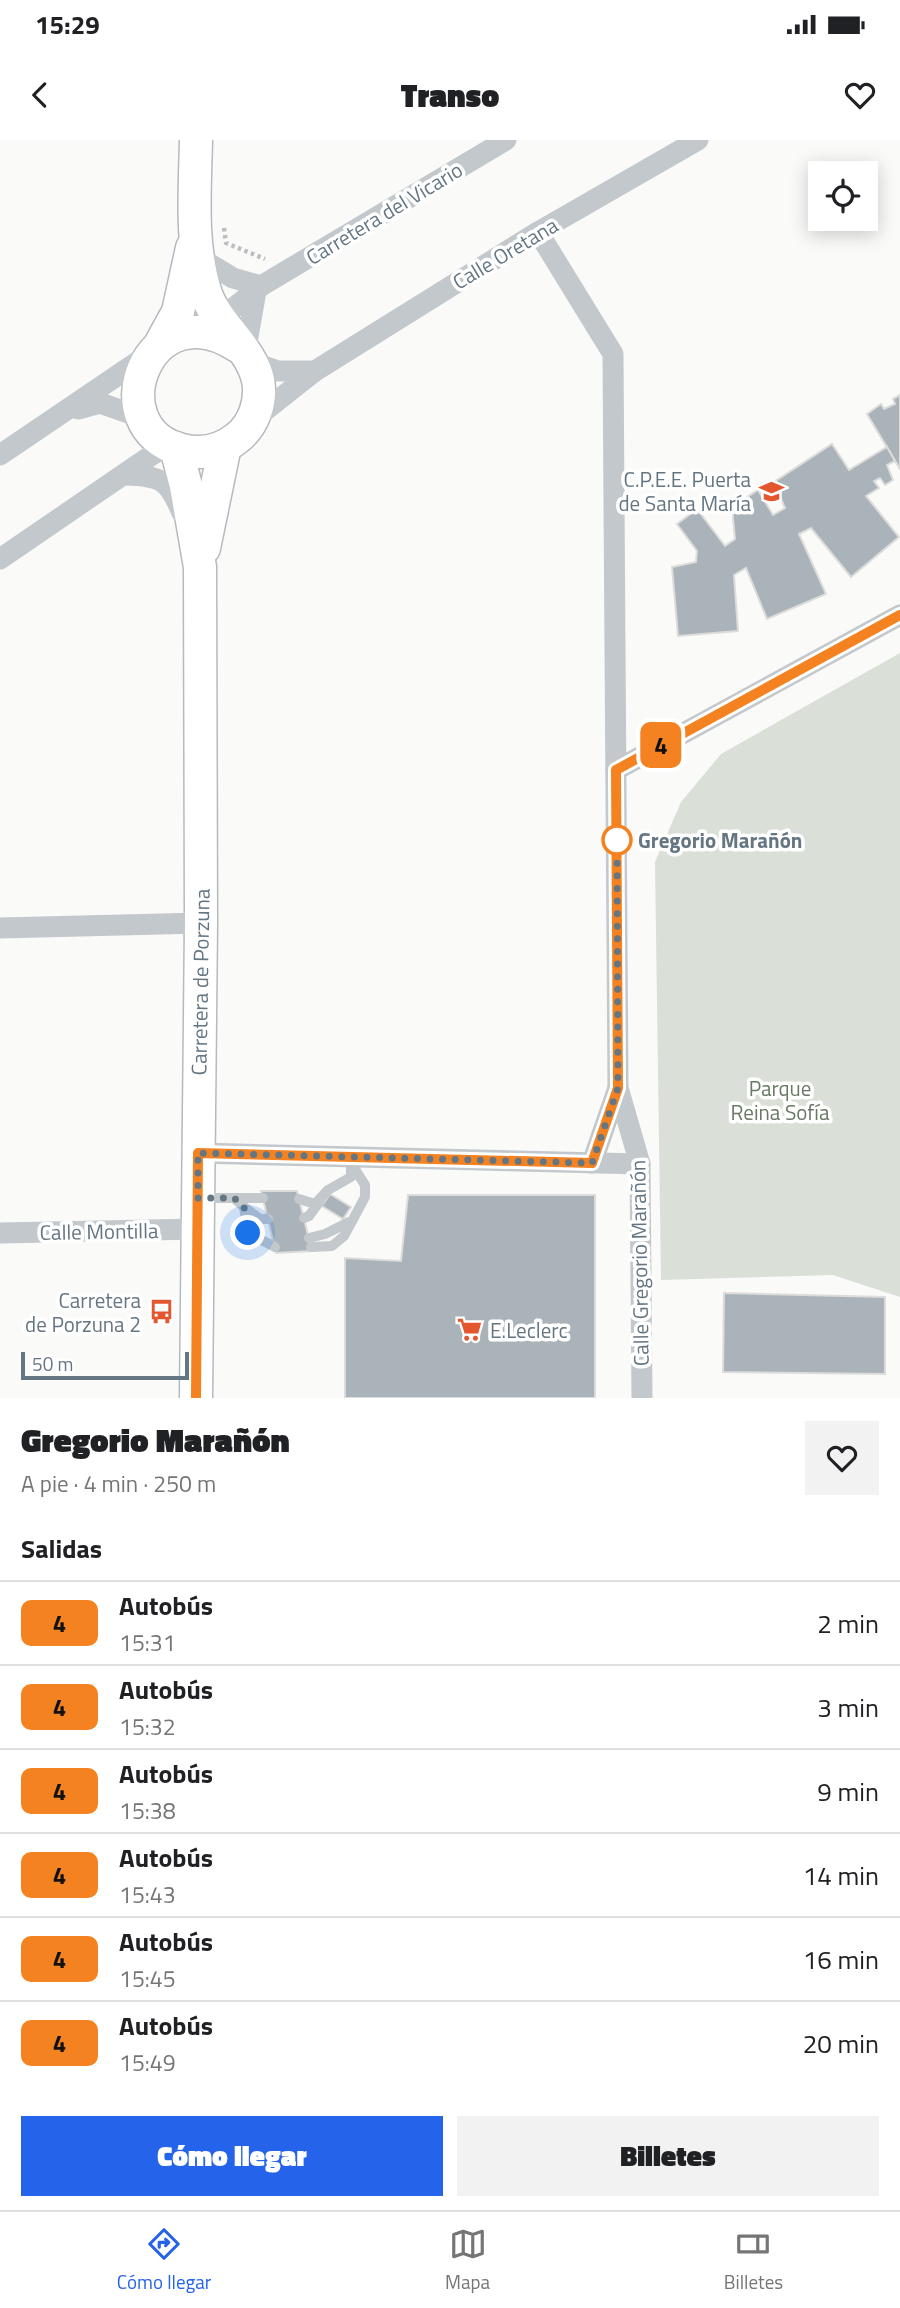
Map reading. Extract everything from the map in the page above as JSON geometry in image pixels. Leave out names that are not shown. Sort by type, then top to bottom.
[{"type":"main road","points":[[196,140],[206,237],[207,295],[213,325],[245,354],[258,391],[251,421],[240,436],[209,452],[172,446],[154,433],[143,418],[138,401],[138,383],[143,366],[178,312],[206,237]]},
{"type":"main road","points":[[157,347],[182,334],[213,325]]},
{"type":"main road","name":"Carretera de Porzuna","points":[[172,446],[186,486],[199,556],[201,923],[196,1398]]},
{"type":"main road","name":"Carretera de Porzuna","points":[[199,556],[225,446]]},
{"type":"street","name":"Carretera del Vicario","points":[[213,325],[258,288],[506,140]]},
{"type":"street","name":"Calle Oretana","points":[[251,421],[315,371],[538,232],[698,140]]},
{"type":"street","name":"Calle Gregorio Marañón","points":[[538,232],[613,354],[618,1088],[640,1164],[642,1398]]},
{"type":"street","points":[[206,237],[233,278],[258,288],[245,354],[278,371],[315,371]]},
{"type":"street","points":[[0,455],[69,411],[157,347]]},
{"type":"street","points":[[69,411],[100,403],[143,418]]},
{"type":"street","points":[[0,559],[172,446]]},
{"type":"street","points":[[127,475],[160,478],[171,489],[199,556]]},
{"type":"street","points":[[616,770],[900,615]]},
{"type":"street","points":[[0,928],[201,923]]},
{"type":"street","name":"Calle Gregorio Marañón","points":[[592,1163],[618,1088]]},
{"type":"street","points":[[198,1153],[349,1160],[640,1164]]},
{"type":"street","name":"Calle Montilla","points":[[0,1233],[198,1229]]},
{"type":"lane","points":[[304,1218],[309,1216],[328,1190],[351,1177],[349,1160]]},
{"type":"lane","points":[[310,1242],[332,1246],[344,1236],[365,1197],[365,1185],[349,1160]]},
{"type":"lane","points":[[198,1198],[263,1198]]},
{"type":"lane","points":[[234,1198],[260,1219],[268,1219]]},
{"type":"lane","points":[[299,1199],[315,1204],[320,1200]]},
{"type":"lane","points":[[244,1207],[248,1233],[270,1243]]},
{"type":"path","points":[[206,237],[290,269]]},
{"type":"green space","name":"Parque Reina Sofía","points":[[900,653],[900,1297],[833,1275],[661,1280],[655,862],[681,802],[721,754]]},
{"type":"building","points":[[900,395],[900,469],[867,414],[881,404],[884,409],[895,404],[893,399]]},
{"type":"building","points":[[832,444],[849,470],[887,447],[895,461],[887,465],[893,480],[885,485],[880,478],[874,481],[879,488],[866,496],[899,537],[851,577],[811,528],[799,534],[826,594],[767,619],[746,568],[734,575],[738,631],[678,636],[672,567],[696,562],[697,551],[677,524],[697,509],[725,546],[735,539],[732,507],[758,490],[773,515],[785,508],[774,482]]},
{"type":"building","points":[[261,1191],[297,1191],[312,1251],[276,1253]]},
{"type":"building","points":[[330,1194],[351,1207],[343,1219],[322,1206]]},
{"type":"building","name":"E.Leclerc","points":[[408,1195],[595,1195],[595,1398],[345,1398],[345,1258],[401,1261]]},
{"type":"building","points":[[724,1293],[885,1297],[885,1374],[723,1372]]},
{"type":"bus line","name":"4","points":[[196,1398],[198,1153],[592,1163],[618,1088],[616,770],[900,615]]},
{"type":"place","name":"C.P.E.E. Puerta de Santa María","points":[[771,491]]},
{"type":"place","name":"Gregorio Marañón","points":[[617,840]]},
{"type":"place","name":"Carretera de Porzuna 2","points":[[161,1312]]},
{"type":"place","name":"E.Leclerc","points":[[470,1330]]},
{"type":"route","points":[[248,1233],[244,1207],[234,1198],[198,1198],[198,1153],[592,1163],[618,1088],[617,833],[617,840]]}]
